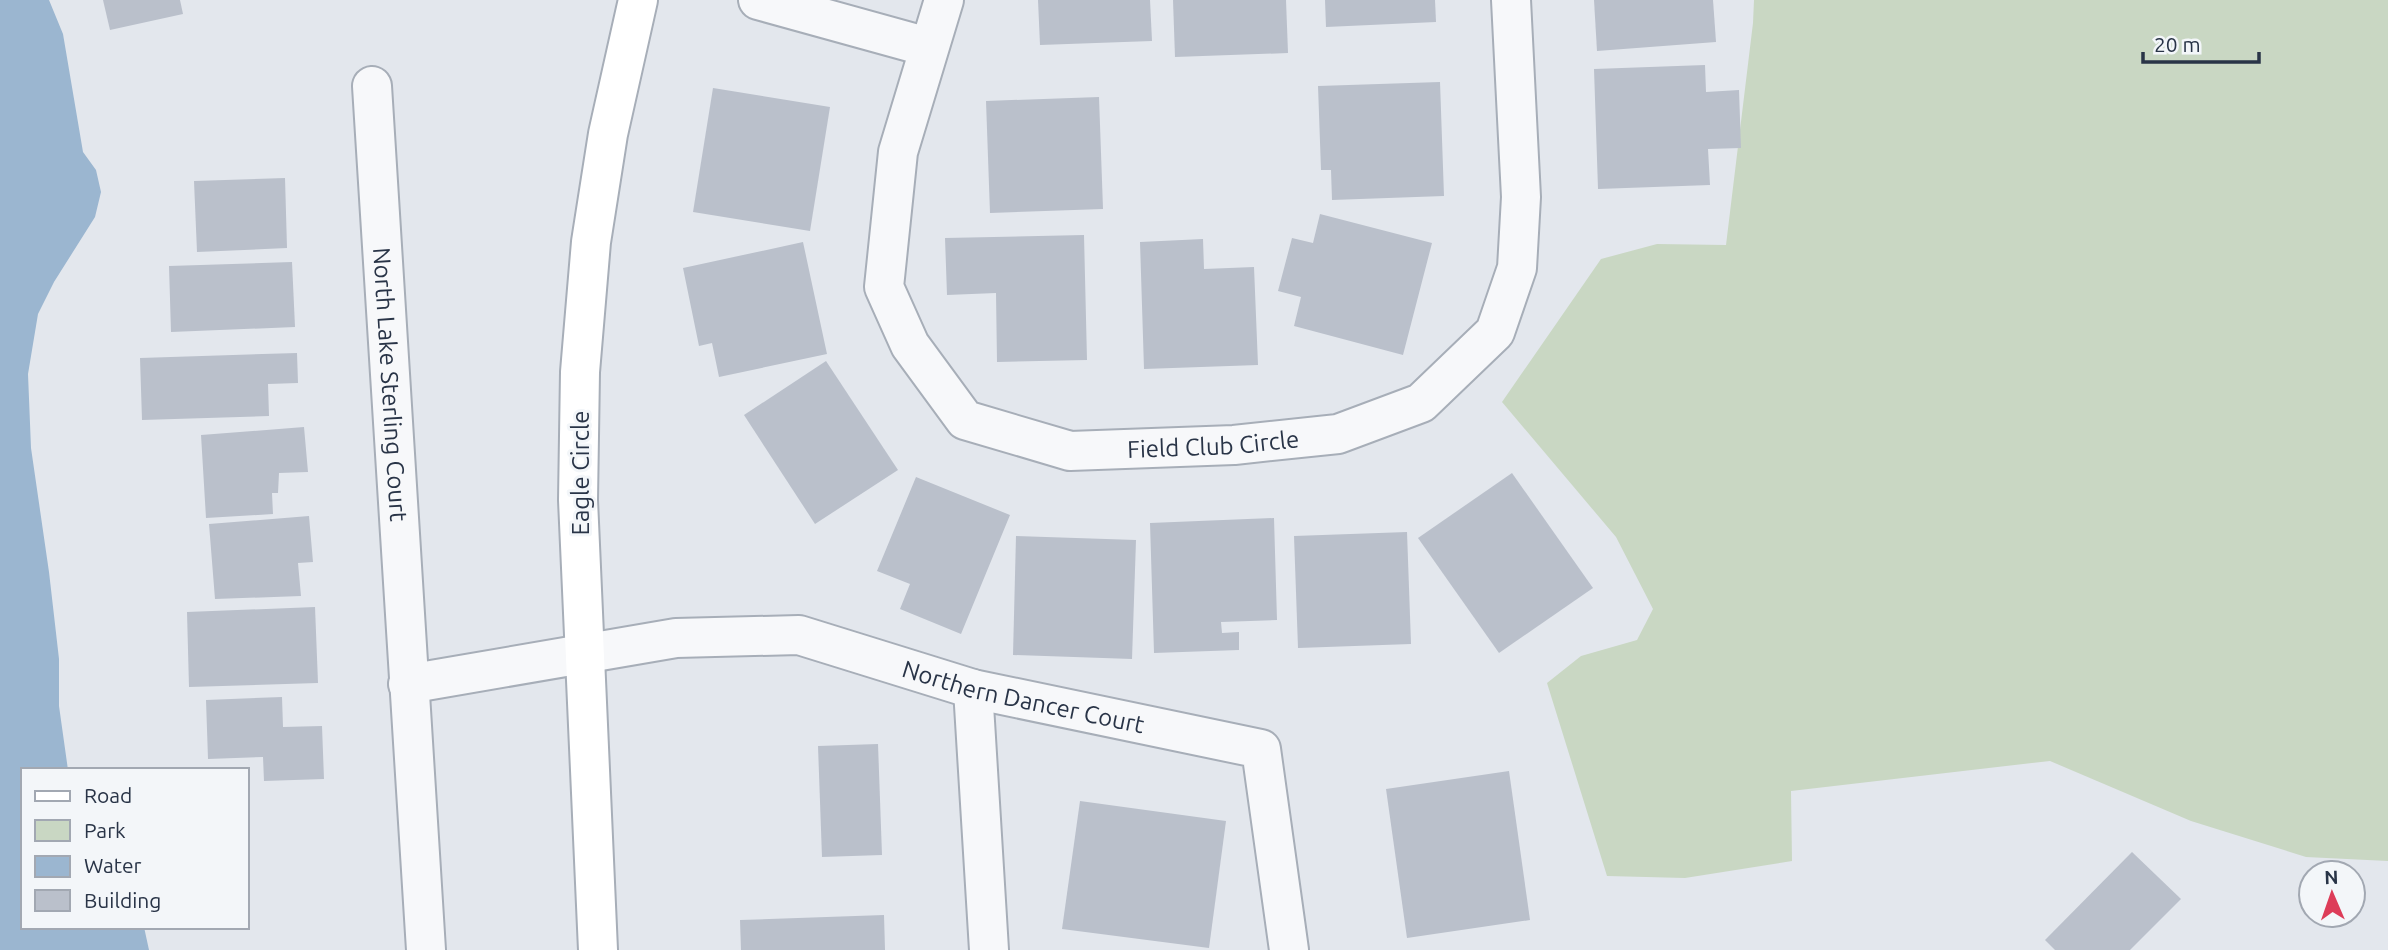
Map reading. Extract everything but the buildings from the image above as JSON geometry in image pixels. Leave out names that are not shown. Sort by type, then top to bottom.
[{"type":"street","name":"Eagle Circle","points":[[598,950],[578,500],[580,372],[591,242],[608,134],[638,0]]},
{"type":"street","points":[[758,0],[928,47]]},
{"type":"street","name":"Field Club Circle","points":[[944,0],[898,152],[884,287],[910,345],[965,420],[1070,452],[1234,445],[1338,434],[1421,403],[1495,332],[1517,268],[1521,197],[1511,0]]},
{"type":"street","name":"North Lake Sterling Court","points":[[372,86],[426,950]]},
{"type":"street","name":"Northern Dancer Court","points":[[408,684],[676,638],[799,635],[973,689],[1261,749],[1289,950]]},
{"type":"street","points":[[973,689],[989,950]]},
{"type":"green space","points":[[1754,0],[2388,0],[2388,861],[2306,857],[2191,821],[2050,761],[1791,791],[1792,861],[1685,878],[1607,876],[1547,683],[1581,656],[1637,640],[1653,609],[1616,537],[1502,402],[1601,259],[1657,244],[1726,245]]},
{"type":"water","points":[[0,0],[49,0],[63,34],[83,152],[96,170],[101,192],[95,217],[54,282],[38,314],[28,374],[31,448],[59,659],[59,706],[68,768],[21,768],[21,929],[144,929],[149,950],[0,950]]}]
